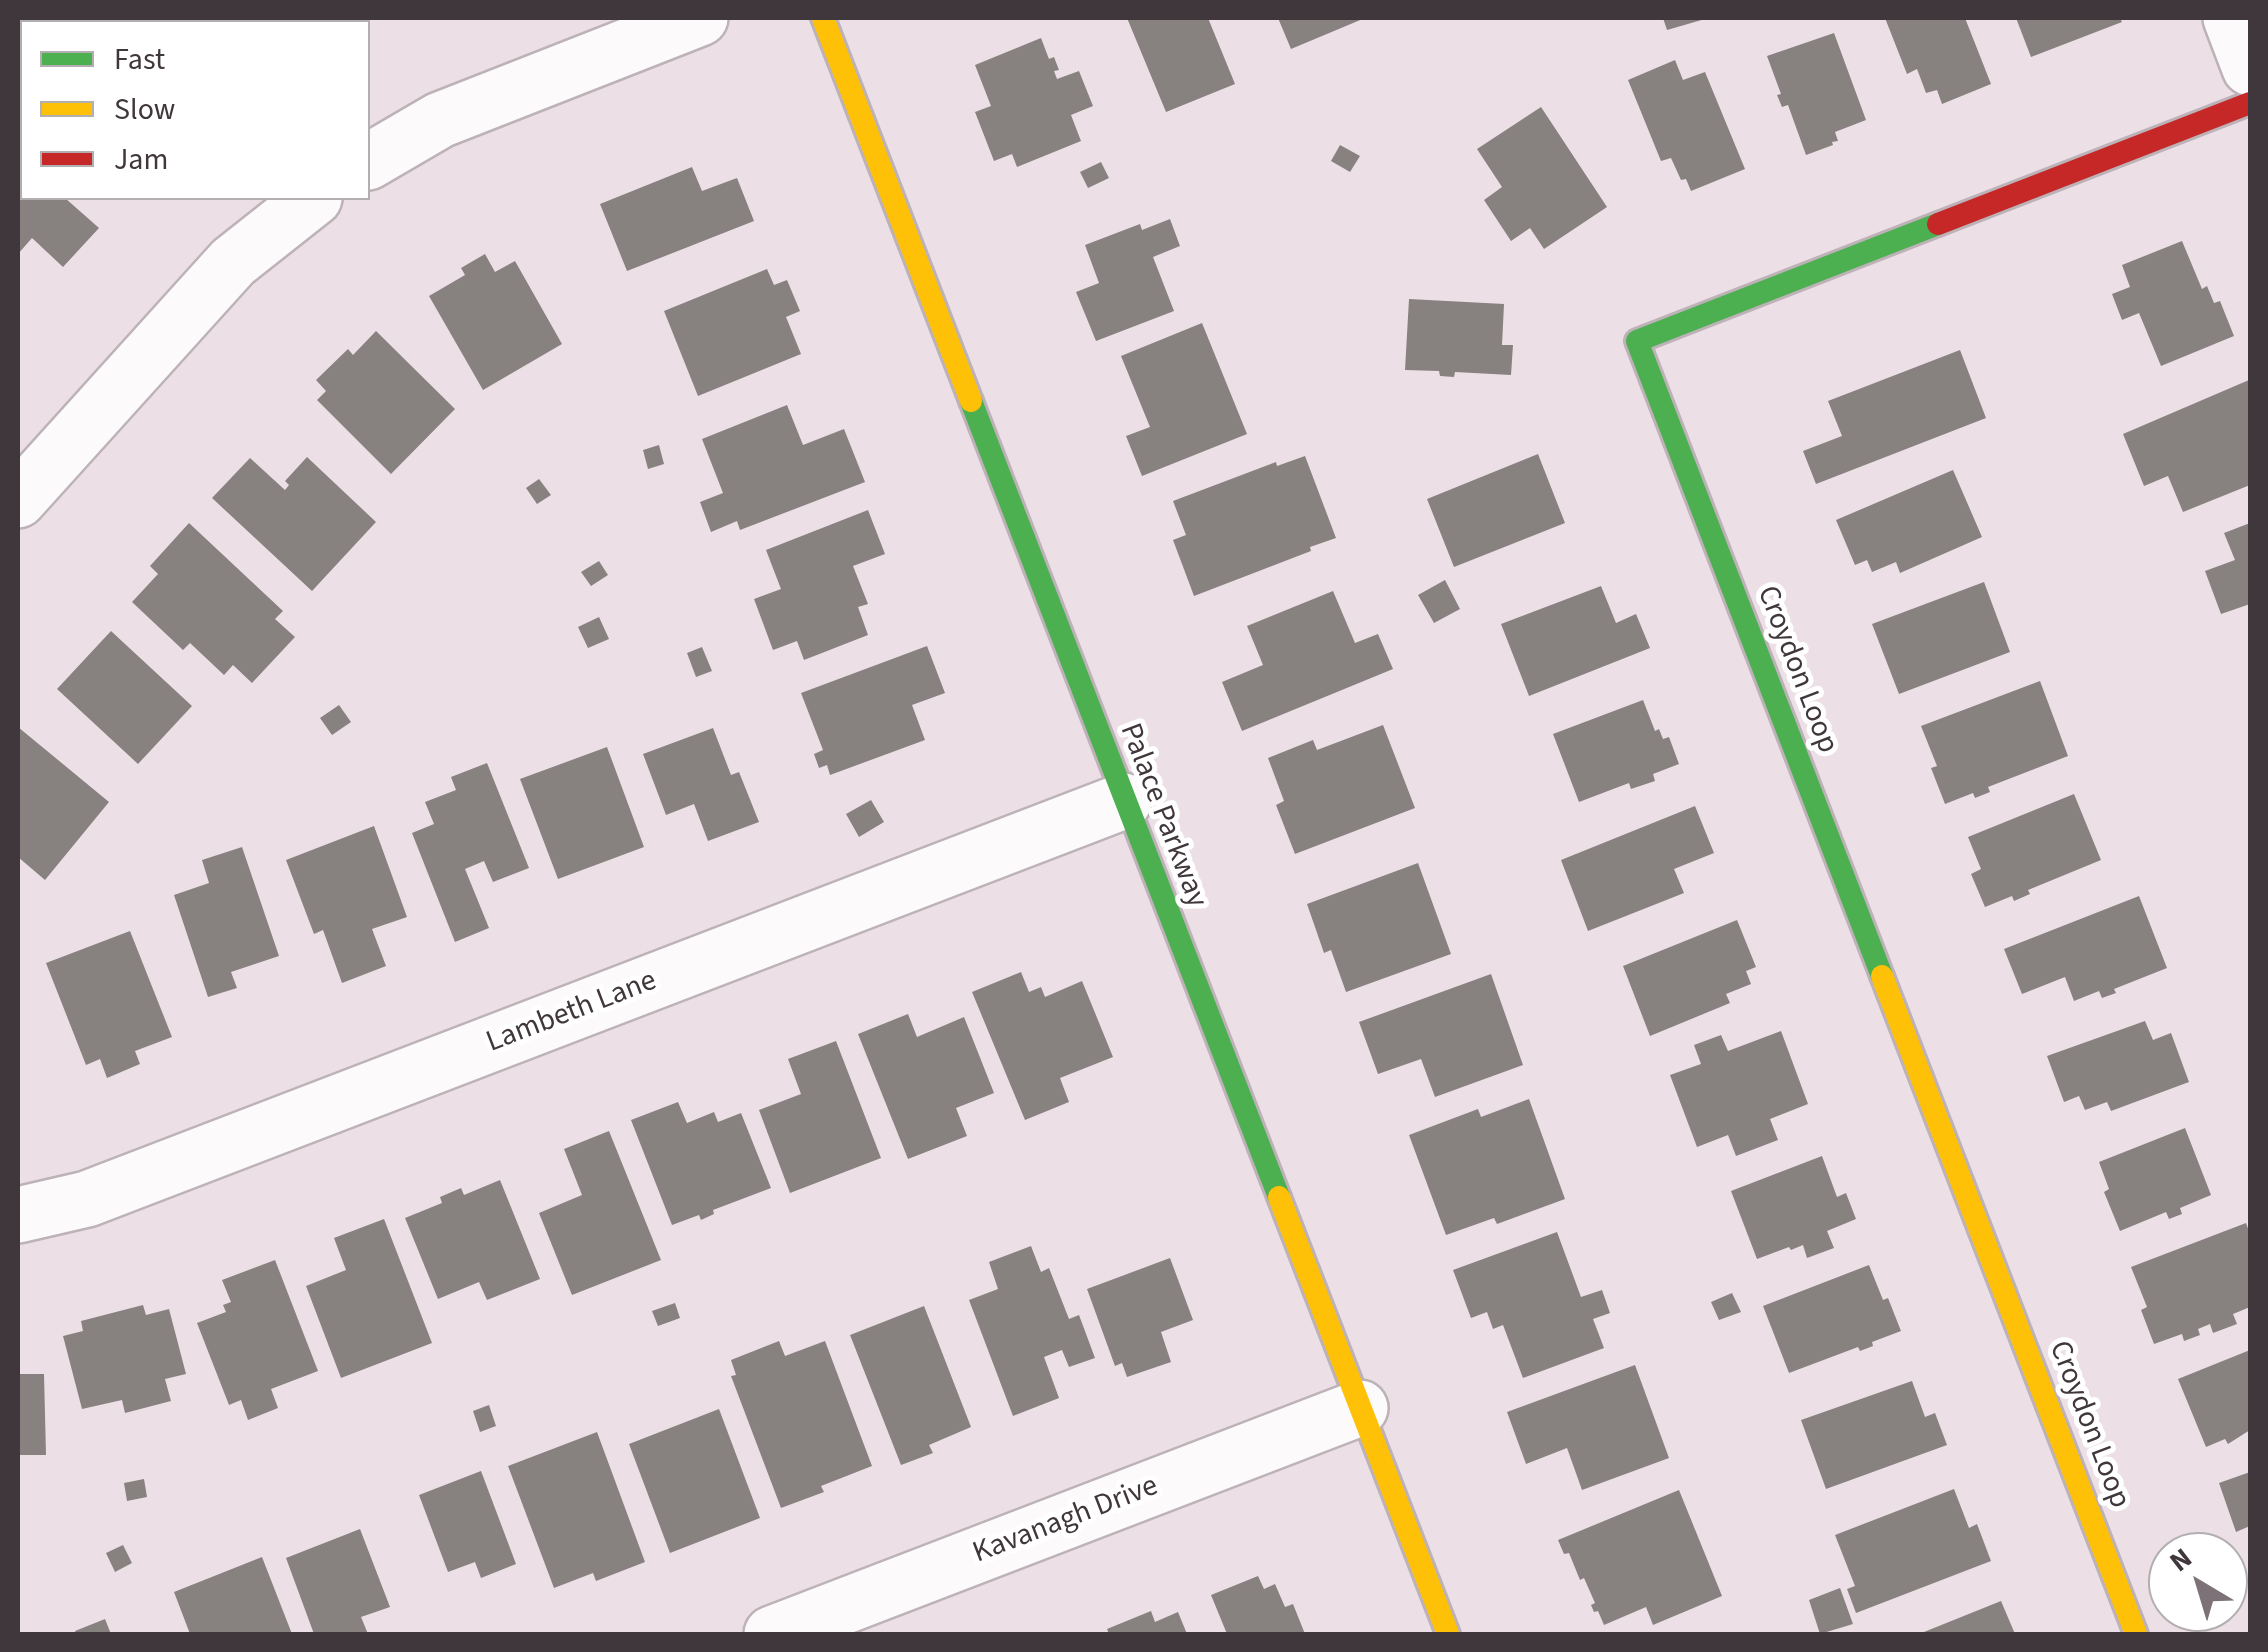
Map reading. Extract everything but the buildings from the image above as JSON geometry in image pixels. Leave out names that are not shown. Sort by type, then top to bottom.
[{"type":"street","points":[[370,161],[440,120],[700,18]]},
{"type":"street","name":"Palace Parkway","points":[[824,18],[1448,1634]]},
{"type":"street","points":[[2231,18],[2250,68]]},
{"type":"street","name":"Croydon Loop","points":[[2136,1634],[1637,341],[2250,103]]},
{"type":"street","points":[[18,500],[233,262],[311,200]]},
{"type":"street","name":"Lambeth Lane","points":[[18,1215],[87,1199],[1124,801]]},
{"type":"street","name":"Kavanagh Drive","points":[[772,1634],[1360,1408]]},
{"type":"traffic: fast","points":[[1882,976],[1637,341],[1938,224]]},
{"type":"traffic: fast","points":[[971,401],[1279,1197]]},
{"type":"traffic: slow","points":[[823,18],[971,401]]},
{"type":"traffic: slow","points":[[1882,976],[2136,1634]]},
{"type":"traffic: slow","points":[[1279,1197],[1448,1634]]},
{"type":"traffic: jam","points":[[1938,224],[2250,103]]}]
